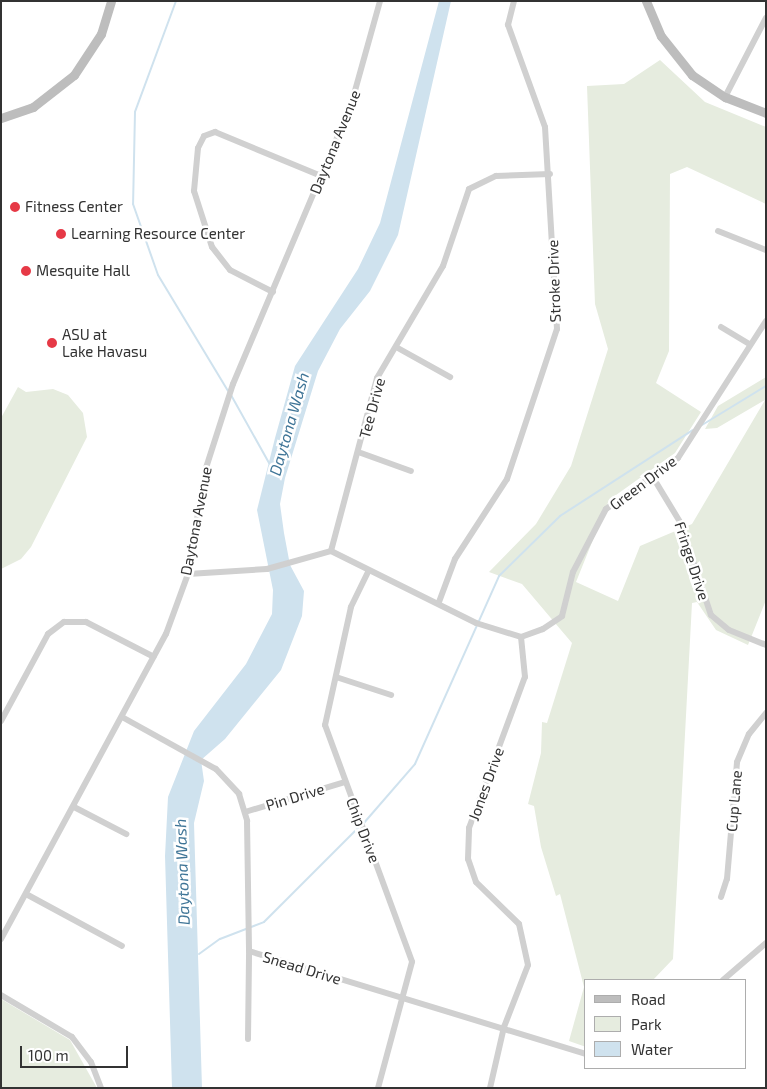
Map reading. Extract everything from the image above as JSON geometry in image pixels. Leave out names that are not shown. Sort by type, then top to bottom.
[{"type":"main road","points":[[1,118],[33,107],[74,75],[101,34],[111,1]]},
{"type":"main road","points":[[646,1],[675,57],[725,97],[766,113]]},
{"type":"street","name":"Daytona Avenue","points":[[1,939],[154,658],[188,574],[205,472],[233,384],[359,82],[380,1]]},
{"type":"street","name":"Stroke Drive","points":[[439,602],[455,559],[507,479],[557,329],[550,174],[545,127],[508,25],[514,1]]},
{"type":"street","points":[[725,97],[766,18]]},
{"type":"street","points":[[273,292],[230,270],[212,247],[194,191],[198,148],[204,136],[215,132],[321,176]]},
{"type":"street","name":"Tee Drive","points":[[331,551],[361,453],[377,378],[443,266],[469,188],[496,176],[550,174]]},
{"type":"street","points":[[718,232],[766,250]]},
{"type":"street","name":"Green Drive","points":[[521,637],[562,616],[573,572],[606,509],[654,479],[692,439],[749,344],[766,321]]},
{"type":"street","points":[[721,327],[749,344]]},
{"type":"street","points":[[396,347],[450,377]]},
{"type":"street","points":[[361,453],[411,471]]},
{"type":"street","name":"Fringe Drive","points":[[654,479],[680,522],[709,611],[729,630],[766,645]]},
{"type":"street","points":[[188,574],[267,569],[331,551],[368,572],[439,602],[476,623],[521,637]]},
{"type":"street","name":"Chip Drive","points":[[368,572],[351,607],[325,726],[411,955],[405,999],[378,1088]]},
{"type":"street","points":[[1,721],[48,634],[62,622],[86,622],[154,658]]},
{"type":"street","name":"Jones Drive","points":[[490,1088],[504,1027],[528,964],[519,924],[476,882],[468,859],[469,828],[525,677],[521,637]]},
{"type":"street","points":[[336,677],[391,695]]},
{"type":"street","name":"Cup Lane","points":[[721,896],[727,879],[737,762],[749,734],[766,713]]},
{"type":"street","name":"Snead Drive","points":[[122,717],[221,773],[236,789],[245,812],[249,951],[504,1027],[584,1053]]},
{"type":"street","name":"Pin Drive","points":[[245,812],[345,782]]},
{"type":"street","points":[[74,807],[126,834]]},
{"type":"street","points":[[26,894],[122,946]]},
{"type":"street","points":[[723,979],[766,943]]},
{"type":"street","points":[[248,1038],[249,951]]},
{"type":"street","points":[[1,995],[72,1038],[91,1062],[101,1088]]},
{"type":"green space","points":[[660,60],[705,102],[766,127],[766,204],[687,167],[670,174],[669,351],[656,383],[701,412],[675,453],[609,500],[576,582],[618,601],[640,546],[692,524],[765,400],[717,428],[705,429],[718,406],[766,377],[766,600],[748,645],[716,630],[697,602],[692,603],[673,959],[654,979],[584,979],[584,987],[560,894],[556,896],[541,847],[534,806],[528,804],[541,753],[542,722],[547,723],[572,643],[522,584],[489,572],[536,524],[571,466],[608,349],[595,304],[587,86],[624,84]]},
{"type":"green space","points":[[18,387],[26,392],[53,389],[68,395],[83,413],[87,437],[31,547],[21,559],[1,569],[1,418]]},
{"type":"green space","points":[[584,987],[584,1046],[569,1041]]},
{"type":"green space","points":[[1,999],[70,1040],[97,1088],[1,1088]]},
{"type":"water","name":"Daytona Wash","points":[[439,1],[451,1],[398,235],[370,291],[340,329],[318,371],[285,478],[280,504],[290,565],[304,591],[302,616],[281,670],[225,739],[201,760],[204,781],[194,823],[202,1088],[172,1088],[165,856],[168,797],[194,731],[246,664],[272,614],[273,590],[257,510],[275,438],[295,366],[358,269],[380,223]]},
{"type":"waterway","points":[[176,1],[135,112],[133,204],[158,275],[228,391]]},
{"type":"waterway","points":[[702,425],[766,386]]},
{"type":"waterway","name":"Daytona Wash","points":[[231,395],[269,463]]},
{"type":"waterway","points":[[363,824],[415,764],[499,576],[560,516],[693,430]]},
{"type":"waterway","points":[[199,954],[220,939],[264,922],[359,827]]},
{"type":"place","name":"Fitness Center","points":[[15,207]]},
{"type":"place","name":"Learning Resource Center","points":[[61,234]]},
{"type":"place","name":"Mesquite Hall","points":[[26,271]]},
{"type":"place","name":"ASU at Lake Havasu","points":[[52,343]]}]
